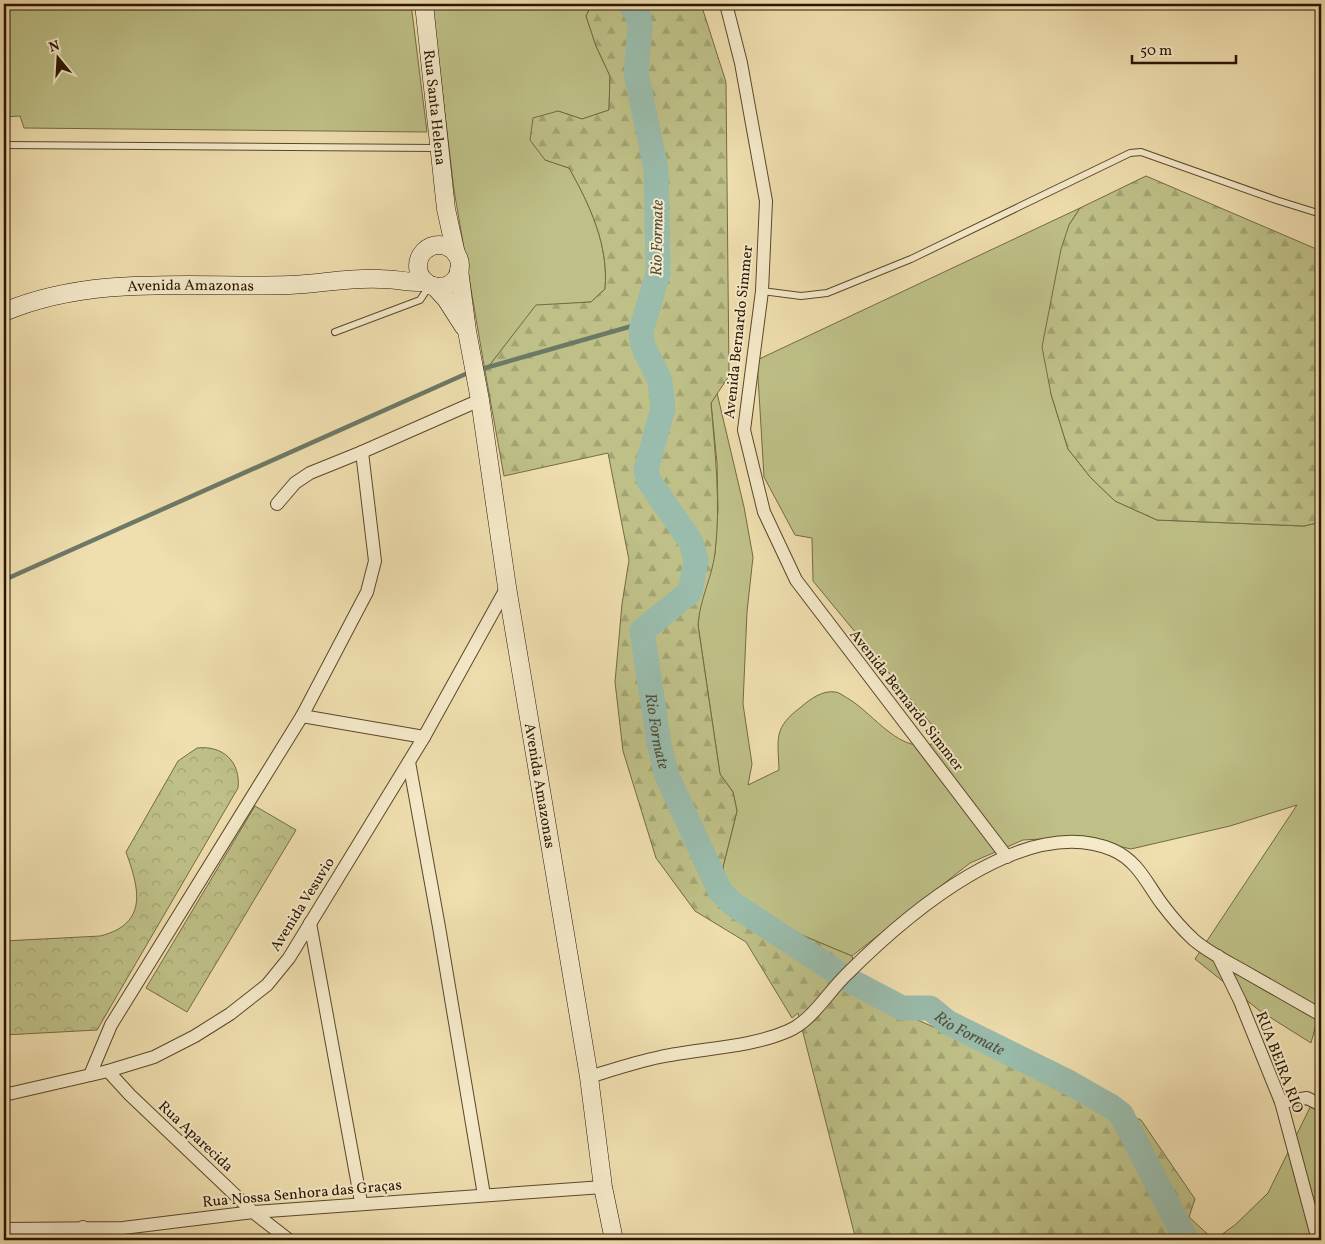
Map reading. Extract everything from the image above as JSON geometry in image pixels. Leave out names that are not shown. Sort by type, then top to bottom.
[{"type":"street","name":"Rua Santa Helena","points":[[424,4],[441,148],[446,209],[457,262]]},
{"type":"street","name":"Avenida Bernardo Simmer","points":[[726,4],[741,63],[766,201],[762,291],[744,430],[764,512],[796,580],[1007,857]]},
{"type":"street","name":"Rua Santa Helena","points":[[433,246],[446,209]]},
{"type":"street","points":[[433,246],[446,246],[457,262],[450,283],[430,284],[418,272],[419,258],[423,252],[433,246]]},
{"type":"street","name":"Avenida Amazonas","points":[[381,279],[409,267],[419,258]]},
{"type":"street","name":"Avenida Amazonas","points":[[457,262],[466,331],[475,366],[506,587],[589,1077],[603,1187],[614,1240]]},
{"type":"street","name":"Avenida Amazonas","points":[[4,312],[44,298],[74,291],[108,287],[291,285],[381,279],[430,284],[446,299],[466,331]]},
{"type":"street","points":[[277,504],[295,483],[310,473],[480,400]]},
{"type":"street","points":[[90,1075],[111,1025],[302,716],[367,592],[375,561],[362,452]]},
{"type":"street","name":"Avenida Vesuvio","points":[[4,1095],[108,1071],[154,1057],[196,1036],[230,1014],[266,985],[289,958],[409,762],[506,587]]},
{"type":"street","points":[[302,716],[424,737]]},
{"type":"street","points":[[409,762],[484,1195]]},
{"type":"street","points":[[589,1077],[659,1057],[758,1040],[788,1031],[811,1014],[860,960],[947,888],[1007,857],[1039,846],[1069,843],[1096,845],[1114,851],[1133,863],[1147,878],[1162,905],[1194,940],[1218,956],[1321,1015]]},
{"type":"street","points":[[310,923],[361,1202]]},
{"type":"street","name":"RUA BEIRA RIO","points":[[1218,956],[1240,1001],[1281,1102],[1318,1240]]},
{"type":"street","name":"Rua Aparecida","points":[[108,1071],[130,1095],[253,1212],[289,1240]]},
{"type":"street","points":[[1281,1102],[1307,1098],[1321,1105]]},
{"type":"street","name":"Rua Nossa Senhora das Graças","points":[[4,1229],[123,1228],[253,1212],[361,1202],[603,1187]]},
{"type":"street","points":[[83,1227],[98,1240]]},
{"type":"lane","points":[[4,145],[441,148]]},
{"type":"lane","points":[[762,291],[801,296],[827,293],[911,259],[1130,153],[1141,152],[1321,214]]},
{"type":"lane","points":[[335,332],[420,300],[430,284]]},
{"type":"green space","points":[[4,4],[411,4],[427,132],[24,128],[20,116],[4,117]]},
{"type":"green space","points":[[432,4],[592,4],[586,16],[596,46],[610,76],[609,110],[582,119],[558,111],[545,160],[569,168],[591,211],[604,257],[605,289],[591,302],[536,306],[485,371],[454,190]]},
{"type":"green space","points":[[592,4],[701,4],[726,82],[729,376],[711,403],[717,478],[717,534],[715,553],[698,625],[720,774],[733,792],[737,811],[723,867],[728,898],[751,914],[852,956],[853,961],[833,982],[1141,1120],[1195,1199],[1189,1217],[1214,1240],[856,1240],[798,1013],[792,1018],[746,942],[695,911],[656,858],[623,751],[615,682],[622,604],[629,560],[608,453],[504,476],[485,371],[536,305],[591,302],[605,289],[604,257],[601,242],[584,196],[569,168],[545,160],[530,140],[533,118],[558,111],[582,119],[609,110],[610,76],[596,46],[586,16]]},
{"type":"green space","points":[[1146,176],[1321,251],[1321,522],[1304,526],[1157,520],[1115,501],[1091,478],[1068,449],[1051,394],[1042,347],[1061,249],[1069,225],[1080,208]]},
{"type":"green space","points":[[1080,208],[1069,225],[1051,394],[1068,449],[1091,478],[1115,501],[1157,520],[1304,526],[1321,522],[1321,1023],[1317,1021],[1311,1043],[1260,1011],[1195,959],[1297,805],[1230,826],[1131,849],[1078,837],[1023,840],[970,863],[852,956],[751,914],[728,898],[723,867],[737,811],[733,792],[720,774],[698,625],[700,604],[715,554],[718,509],[717,463],[711,403],[717,393],[744,507],[753,557],[747,612],[743,704],[752,764],[748,785],[779,770],[778,742],[781,728],[792,714],[817,696],[826,692],[837,692],[849,699],[900,739],[911,744],[935,743],[936,730],[813,581],[812,538],[795,535],[764,477],[757,360]]},
{"type":"green space","points":[[197,748],[215,749],[228,757],[237,770],[238,788],[97,1030],[4,1035],[4,941],[100,936],[116,930],[127,923],[133,914],[136,903],[136,891],[131,865],[126,852],[178,761]]},
{"type":"green space","points":[[255,806],[296,830],[187,1012],[146,988]]},
{"type":"green space","points":[[1321,1085],[1321,1240],[1214,1240],[1235,1225],[1268,1193]]},
{"type":"waterway","name":"Rio Formate","points":[[631,4],[638,16],[640,26],[636,73],[656,169],[658,273],[641,331],[643,346],[660,381],[663,408],[646,470],[649,481],[691,542],[696,560],[690,592],[642,631],[659,744],[667,776],[720,891],[733,904],[847,979],[902,1008],[930,1008],[947,1022],[1070,1083],[1112,1107],[1121,1114],[1186,1240]]},
{"type":"waterway","points":[[478,370],[632,326],[641,329]]},
{"type":"waterway","points":[[4,580],[470,372]]}]
